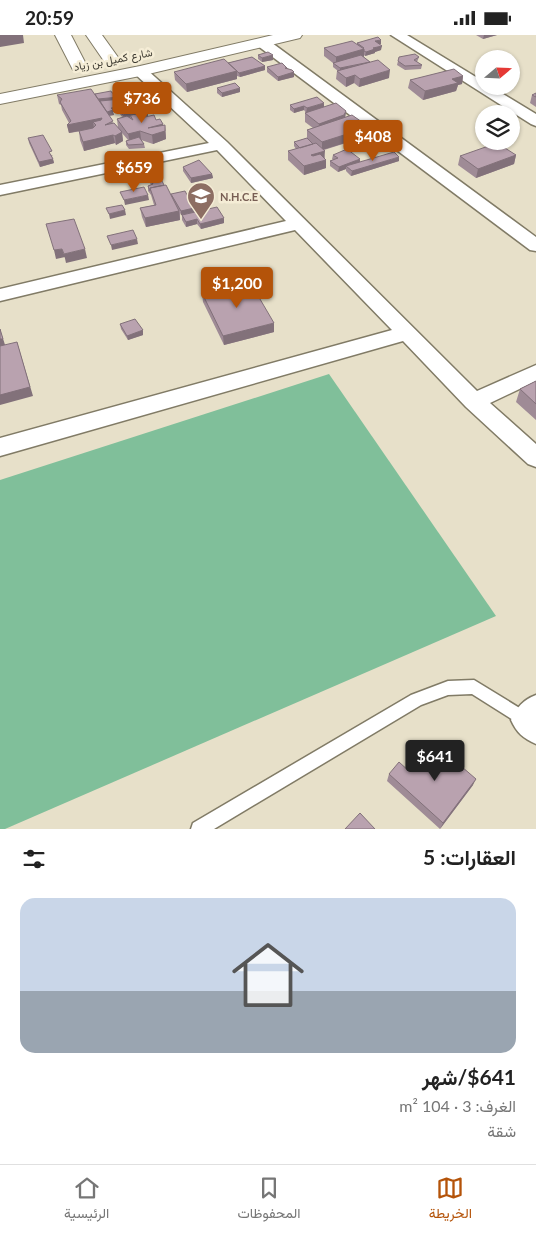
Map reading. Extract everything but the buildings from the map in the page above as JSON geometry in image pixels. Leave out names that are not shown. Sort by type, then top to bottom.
[{"type":"main road","points":[[63,35],[79,66]]},
{"type":"main road","points":[[94,35],[112,60]]},
{"type":"main road","points":[[187,43],[225,35]]},
{"type":"main road","name":"شارع كميل بن زياد","points":[[0,99],[135,63],[263,43],[294,35]]},
{"type":"main road","name":"شارع كميل بن زياد","points":[[61,69],[112,60],[135,63]]},
{"type":"street","points":[[398,35],[536,121]]},
{"type":"street","points":[[263,43],[536,246]]},
{"type":"street","points":[[135,63],[221,145],[474,401],[536,458]]},
{"type":"street","points":[[0,190],[221,145]]},
{"type":"street","points":[[0,295],[298,224]]},
{"type":"street","points":[[0,447],[408,333]]},
{"type":"street","points":[[474,401],[536,372]]},
{"type":"lane","points":[[199,829],[416,700],[448,688],[474,687],[533,719]]},
{"type":"green space","points":[[329,374],[496,616],[5,829],[0,829],[0,480]]},
{"type":"place","name":"N.H.C.E","points":[[201,220]]}]
